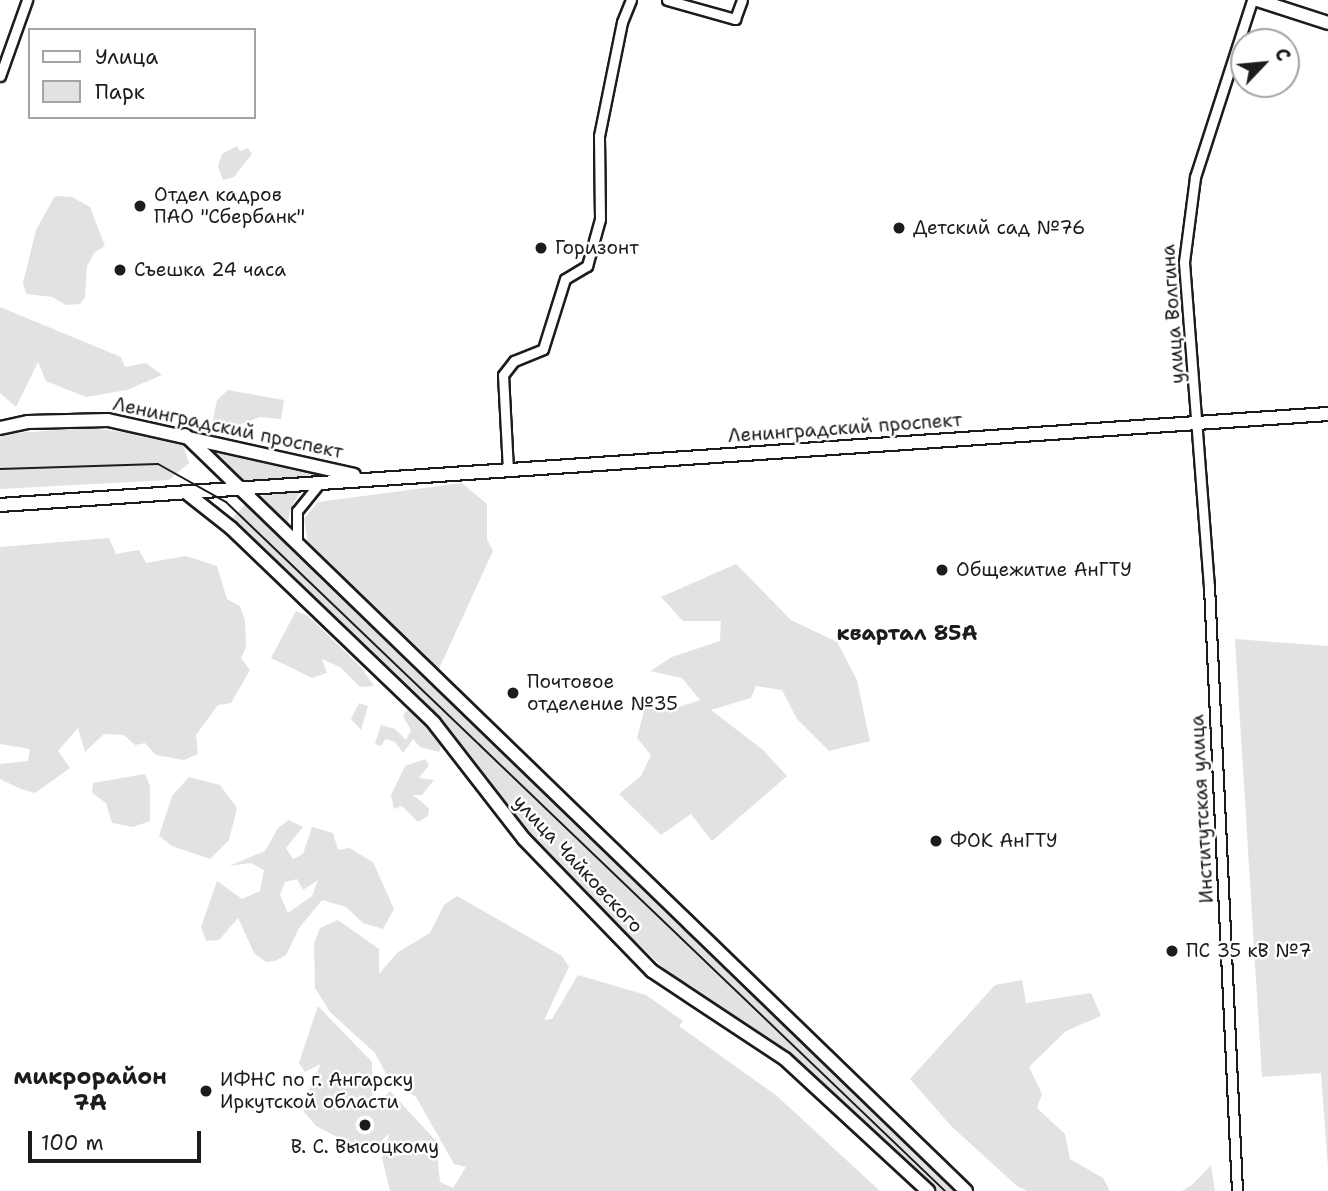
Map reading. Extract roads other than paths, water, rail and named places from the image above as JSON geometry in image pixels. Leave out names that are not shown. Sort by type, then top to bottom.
[{"type":"main road","points":[[1255,0],[1328,23]]},
{"type":"main road","name":"Ленинградский проспект","points":[[0,505],[239,491],[365,478],[1200,425],[1328,414]]},
{"type":"main road","name":"Ленинградский проспект","points":[[0,428],[28,422],[108,420],[185,435],[365,478]]},
{"type":"main road","points":[[185,435],[298,549],[967,1191]]},
{"type":"main road","name":"улица Чайковского","points":[[188,494],[231,528],[435,723],[524,839],[652,971],[785,1059],[928,1191]]},
{"type":"street","points":[[0,76],[27,0]]},
{"type":"street","points":[[508,470],[503,375],[514,362],[543,349],[565,279],[587,266],[600,219],[599,136],[622,22],[631,0]]},
{"type":"street","points":[[667,0],[735,19],[742,0]]},
{"type":"street","name":"улица Волгина","points":[[1200,425],[1186,305],[1185,235],[1195,177],[1255,0]]},
{"type":"street","name":"Институтская улица","points":[[1200,425],[1237,1191]]},
{"type":"street","points":[[298,549],[297,512],[320,483]]},
{"type":"tram line","points":[[0,469],[158,464],[226,502],[945,1191]]},
{"type":"place","name":"Отдел кадров ПАО \"Сбербанк\"","points":[[140,206]]},
{"type":"place","name":"Детский сад №76","points":[[899,228]]},
{"type":"place","name":"Горизонт","points":[[541,248]]},
{"type":"place","name":"Съешка 24 часа","points":[[120,270]]},
{"type":"place","name":"Общежитие АнГТУ","points":[[942,570]]},
{"type":"place","name":"Почтовое отделение №35","points":[[513,693]]},
{"type":"place","name":"ФОК АнГТУ","points":[[936,841]]},
{"type":"place","name":"ПС 35 кВ №7","points":[[1172,951]]},
{"type":"place","name":"ИФНС по г. Ангарску Иркутской области","points":[[206,1091]]},
{"type":"place","name":"В. С. Высоцкому","points":[[365,1125]]},
{"type":"district","name":"квартал 85А","points":[[907,633]]},
{"type":"district","name":"микрорайон 7А","points":[[90,1089]]}]
